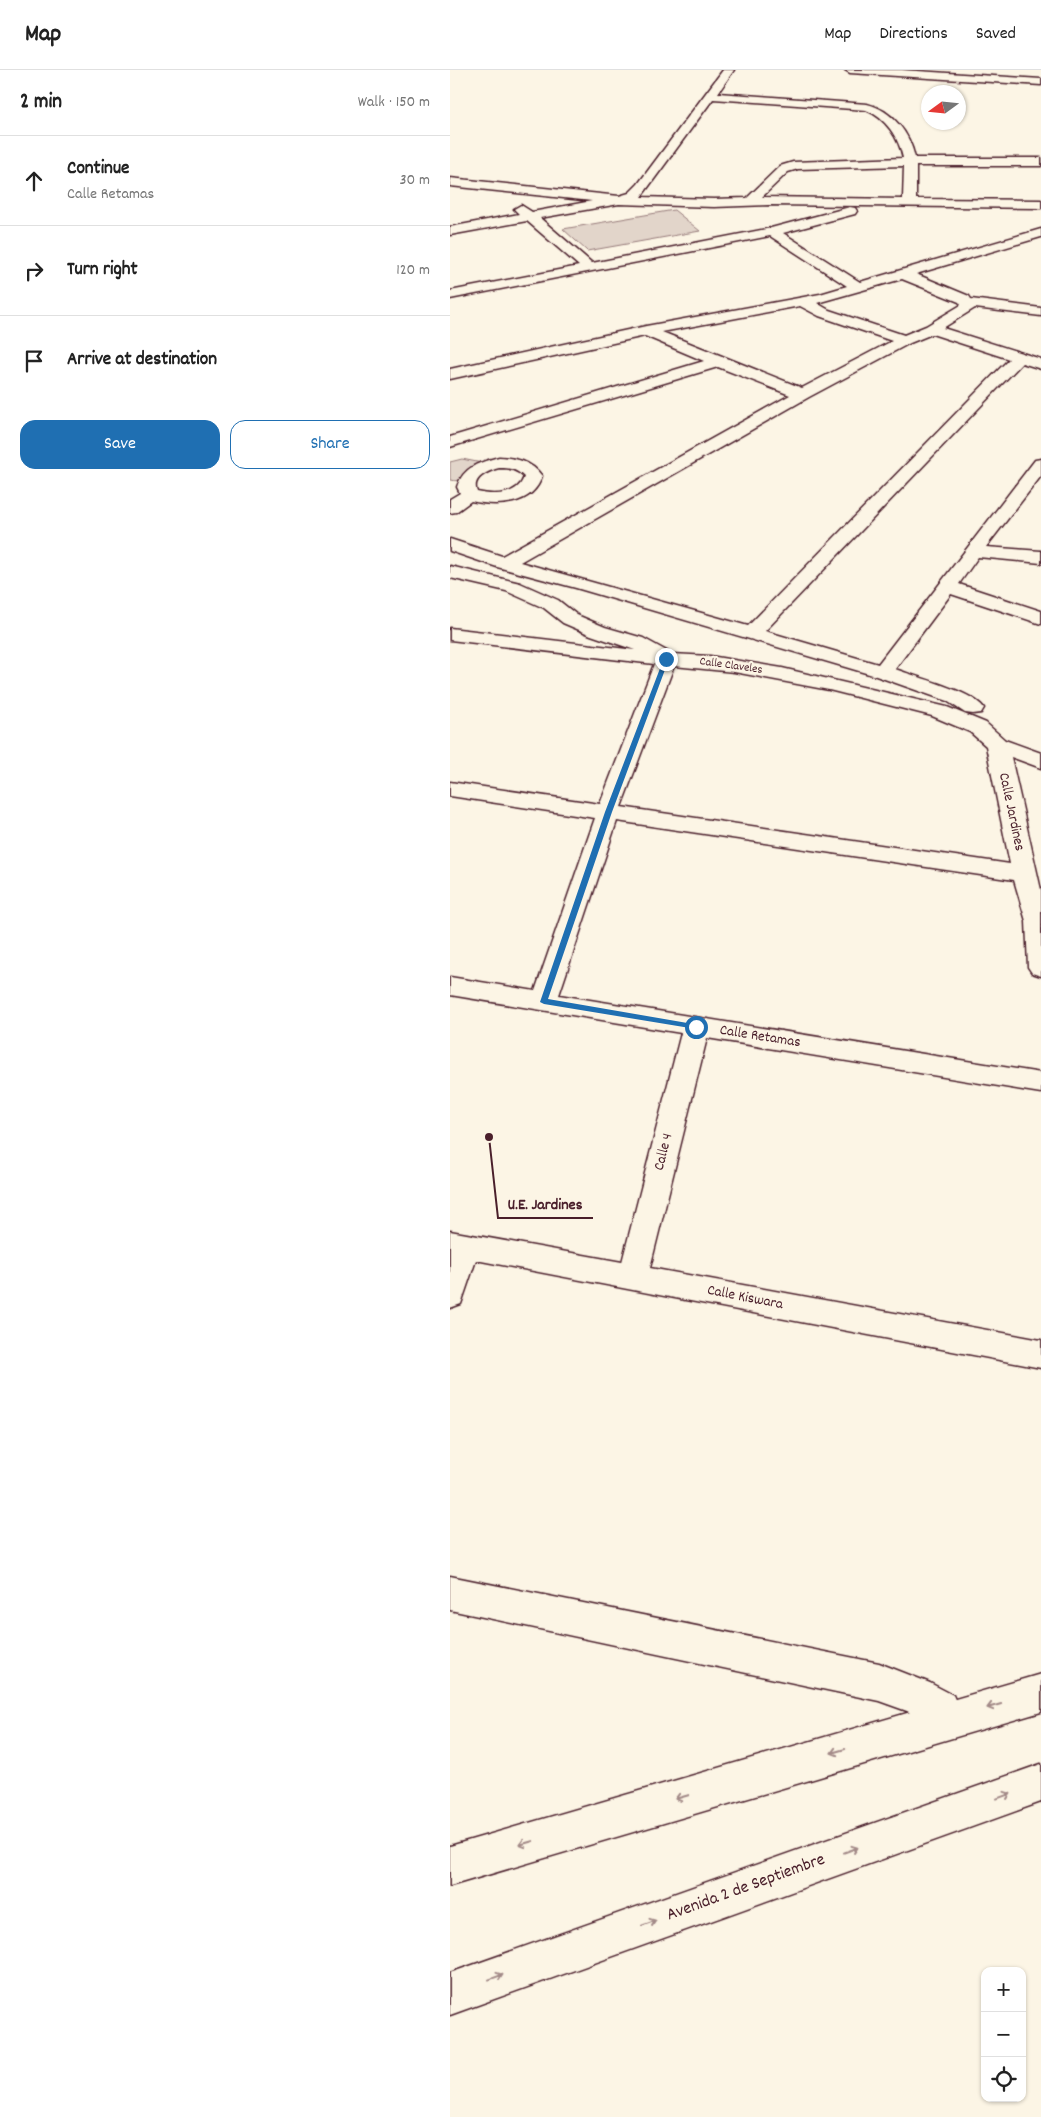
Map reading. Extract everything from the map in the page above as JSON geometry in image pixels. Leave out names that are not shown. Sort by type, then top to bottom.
[{"type":"street","points":[[450,231],[532,217],[634,196],[643,188],[712,96],[718,83],[729,70]]},
{"type":"street","points":[[850,70],[1041,82]]},
{"type":"street","points":[[712,96],[875,108],[886,116],[901,136],[910,162],[909,202]]},
{"type":"street","points":[[751,202],[784,169],[792,166],[826,163],[1041,162]]},
{"type":"street","points":[[450,182],[619,200],[714,203],[909,202],[1041,204]]},
{"type":"street","points":[[491,185],[493,190],[532,217],[590,268]]},
{"type":"street","points":[[450,295],[772,232],[867,207],[872,202]]},
{"type":"street","points":[[772,232],[858,287]]},
{"type":"street","points":[[450,374],[646,331],[804,302],[1041,233]]},
{"type":"street","points":[[903,274],[964,299],[968,303],[1041,312]]},
{"type":"street","points":[[804,302],[824,313],[905,340]]},
{"type":"street","points":[[504,563],[803,394],[905,340],[931,330],[965,310],[969,306],[968,303]]},
{"type":"street","points":[[931,330],[1041,364]]},
{"type":"street","points":[[646,331],[719,362],[803,394]]},
{"type":"street","points":[[752,634],[1019,357]]},
{"type":"street","points":[[469,460],[457,481],[462,492],[470,496],[494,499],[507,498],[528,489],[533,483],[533,476],[530,471],[522,466],[469,460],[450,441],[719,362]]},
{"type":"street","points":[[883,672],[973,550],[1040,467]]},
{"type":"street","points":[[450,508],[470,496]]},
{"type":"street","name":"Calle Jardines","points":[[450,545],[504,563],[583,584],[883,672],[954,697],[973,707],[990,738],[1024,874],[1039,921],[1041,967]]},
{"type":"street","points":[[973,550],[1041,558]]},
{"type":"street","points":[[450,572],[513,587],[551,604],[570,618],[598,631],[636,642],[666,659],[608,812],[544,1002]]},
{"type":"street","points":[[551,604],[583,584]]},
{"type":"street","points":[[947,586],[1041,618]]},
{"type":"street","name":"Calle Claveles","points":[[450,634],[666,659],[708,662],[834,684],[944,713],[990,738],[1041,761]]},
{"type":"street","points":[[450,789],[1024,874]]},
{"type":"street","name":"Calle Retamas","points":[[450,986],[1041,1083]]},
{"type":"street","name":"Calle 4","points":[[633,1277],[696,1027]]},
{"type":"street","points":[[450,1294],[458,1244]]},
{"type":"street","name":"Calle Kiswara","points":[[458,1244],[1041,1354]]},
{"type":"street","points":[[450,1593],[880,1682],[917,1696],[940,1708],[945,1720]]},
{"type":"street","points":[[450,1866],[1041,1693]]},
{"type":"street","name":"Avenida 2 de Septiembre","points":[[450,1994],[1041,1783]]},
{"type":"shaded area","points":[[674,210],[700,231],[587,251],[563,229]]},
{"type":"shaded area","points":[[462,459],[482,463],[485,473],[469,480],[450,480],[450,462]]},
{"type":"place","name":"U.E. Jardines","points":[[489,1137]]},
{"type":"route","points":[[666,659],[608,812],[544,1002],[696,1027]]}]
